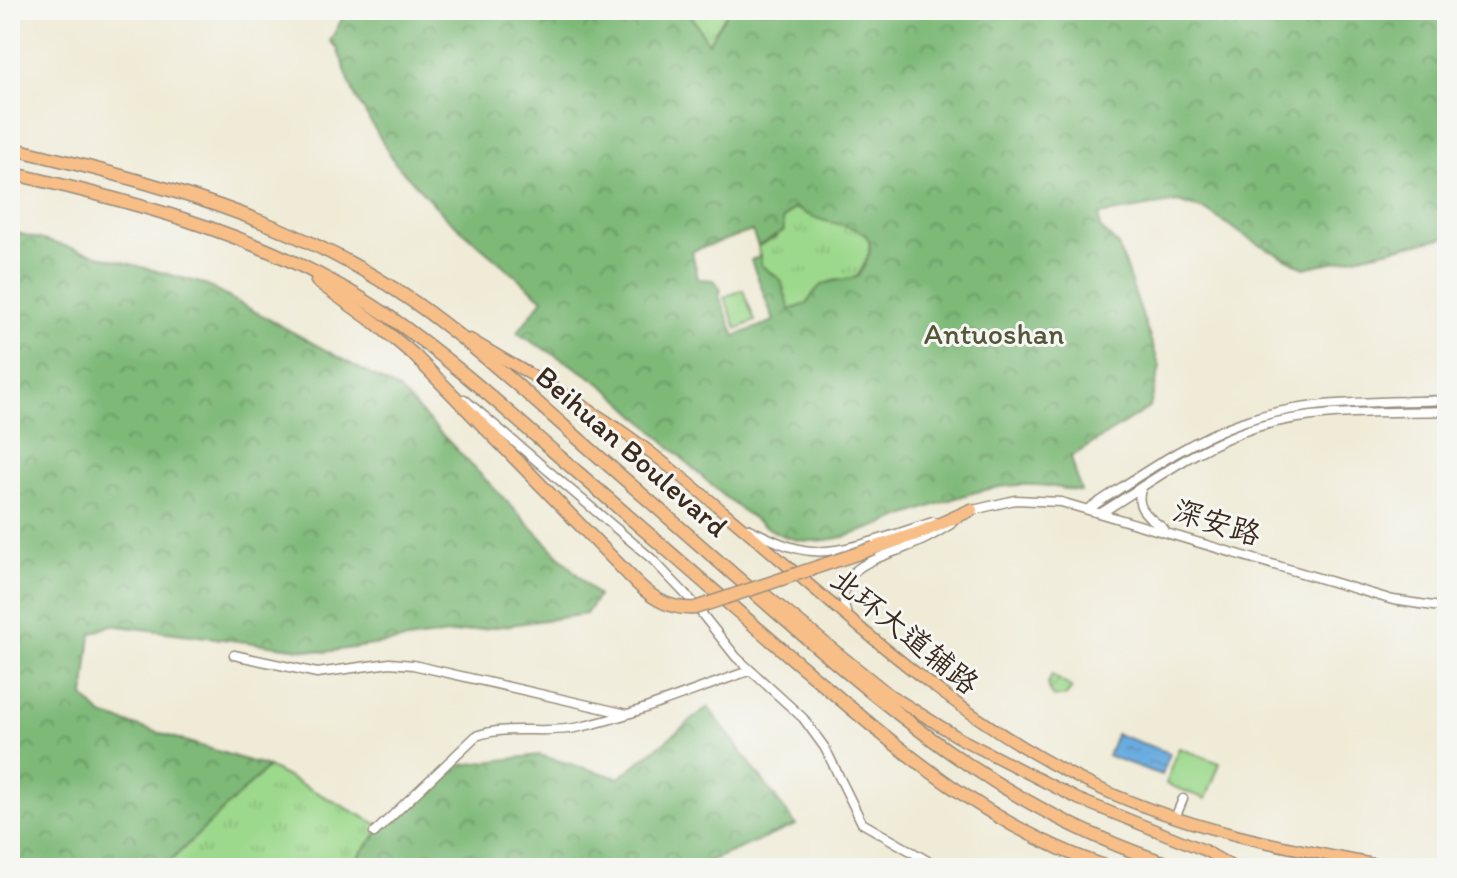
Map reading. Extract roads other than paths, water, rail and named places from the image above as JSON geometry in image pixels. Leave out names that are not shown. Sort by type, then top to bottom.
[{"type":"highway","name":"Beihuan Boulevard","points":[[10,148],[153,183],[238,213],[338,258],[411,300],[504,373],[871,693],[971,768],[1015,796],[1078,829],[1181,868]]},
{"type":"highway","name":"Beihuan Boulevard","points":[[10,173],[144,206],[271,251],[348,290],[423,341],[907,755],[997,815],[1096,865],[1111,868]]},
{"type":"highway","points":[[271,251],[377,324],[445,384],[629,575],[659,601],[676,608],[695,608],[922,532],[971,510]]},
{"type":"main road","name":"北环大道辅路","points":[[441,321],[612,425],[653,454],[849,620],[965,711],[1017,743],[1111,793],[1175,818],[1257,842],[1395,868]]},
{"type":"main road","points":[[685,533],[924,718],[1123,819],[1204,850],[1235,868]]},
{"type":"street","points":[[445,384],[652,559],[691,600],[749,671],[791,705],[816,733],[862,823],[940,868]]},
{"type":"street","points":[[1088,509],[1199,441],[1256,417],[1308,407],[1447,400]]},
{"type":"street","points":[[1101,513],[1212,445],[1276,422],[1309,417],[1447,411]]},
{"type":"street","points":[[1142,487],[1138,497],[1140,508],[1168,533]]},
{"type":"street","name":"深安路","points":[[739,524],[778,543],[822,551],[857,544],[992,504],[1030,500],[1061,502],[1393,600],[1447,608]]},
{"type":"street","points":[[849,620],[844,598],[851,573],[870,561],[926,539],[971,510]]},
{"type":"street","points":[[234,655],[317,673],[390,663],[413,665],[628,714]]},
{"type":"street","points":[[374,833],[476,736],[498,731],[577,728],[628,714],[749,671]]},
{"type":"street","points":[[1175,818],[1183,799]]},
{"type":"water","points":[[1116,734],[1170,753],[1162,775],[1108,756]]},
{"type":"park label","name":"Antuoshan","points":[[994,333]]}]
